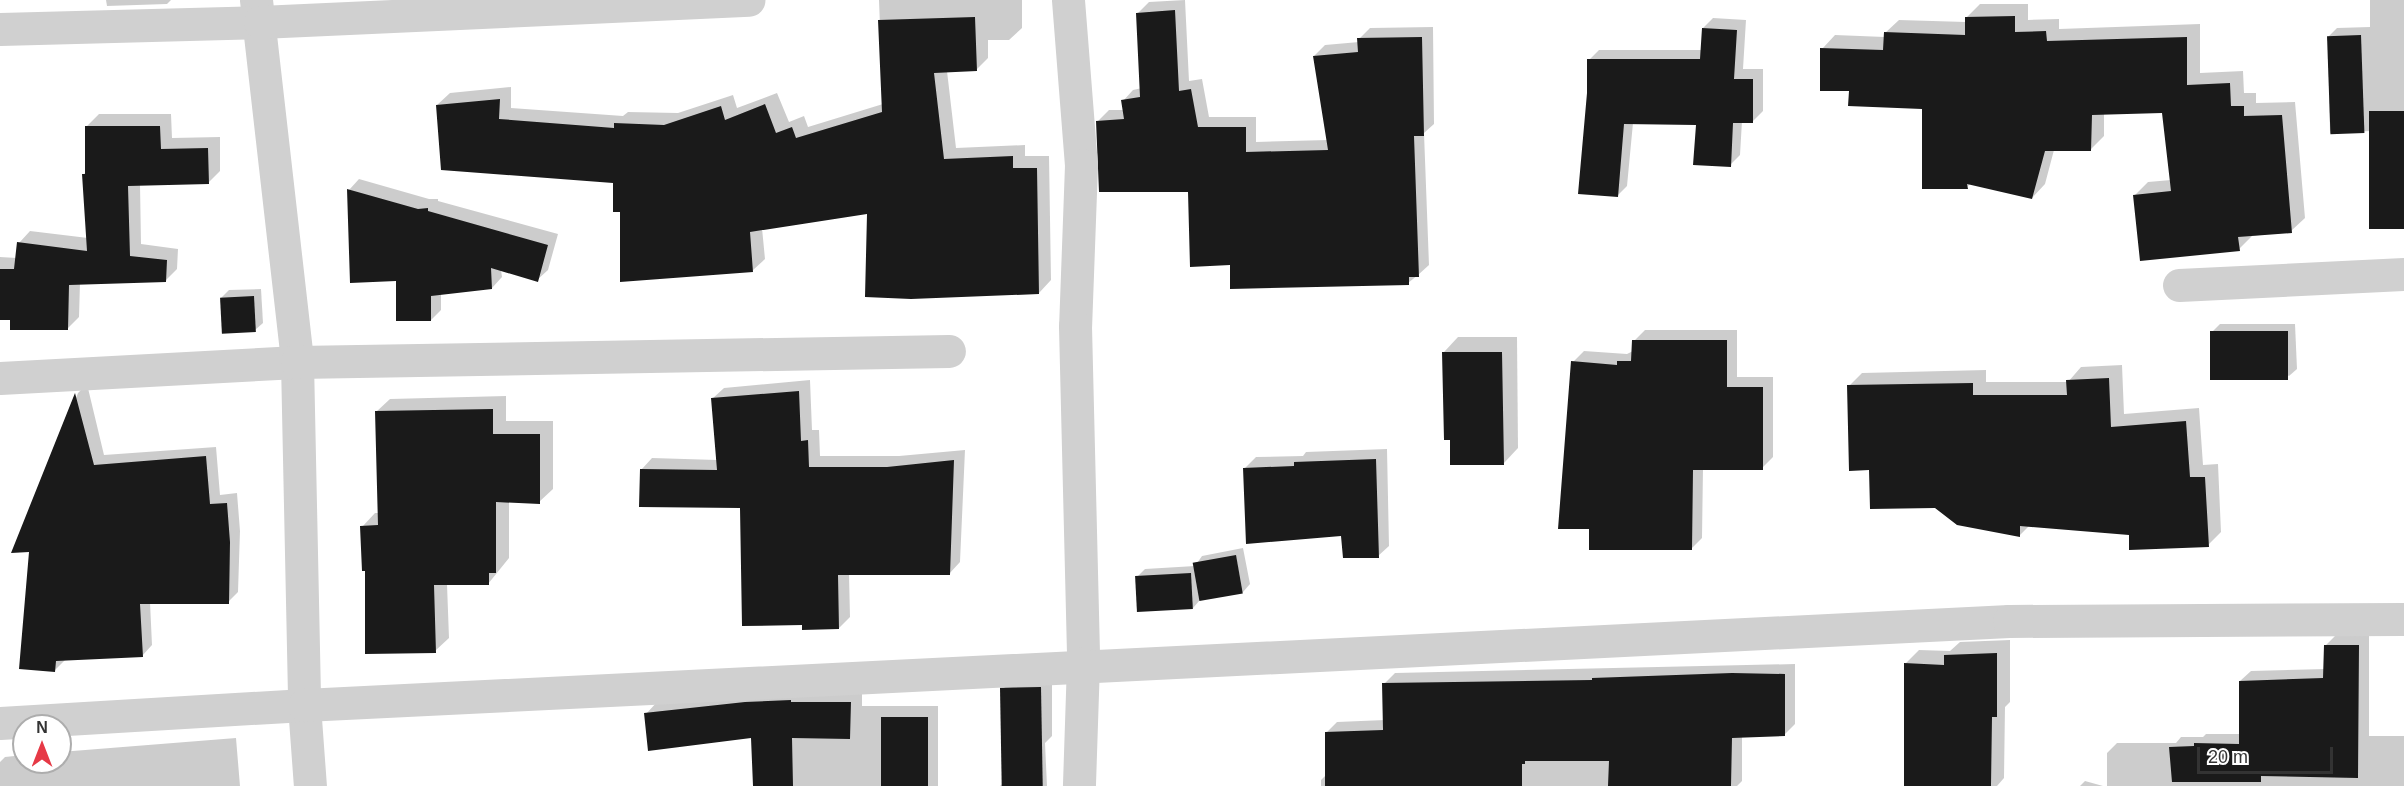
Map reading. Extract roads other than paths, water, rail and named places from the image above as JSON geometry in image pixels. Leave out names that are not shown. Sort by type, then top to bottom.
[{"type":"street","points":[[0,29],[258,11],[749,0]]},
{"type":"street","points":[[1068,0],[1081,165],[1075,326],[1083,663],[1079,786]]},
{"type":"street","points":[[258,11],[297,362],[304,705],[310,786]]},
{"type":"street","points":[[2179,285],[2404,274]]},
{"type":"street","points":[[0,378],[297,362],[949,351]]},
{"type":"street","points":[[0,723],[304,705],[2009,621],[2404,620]]}]
